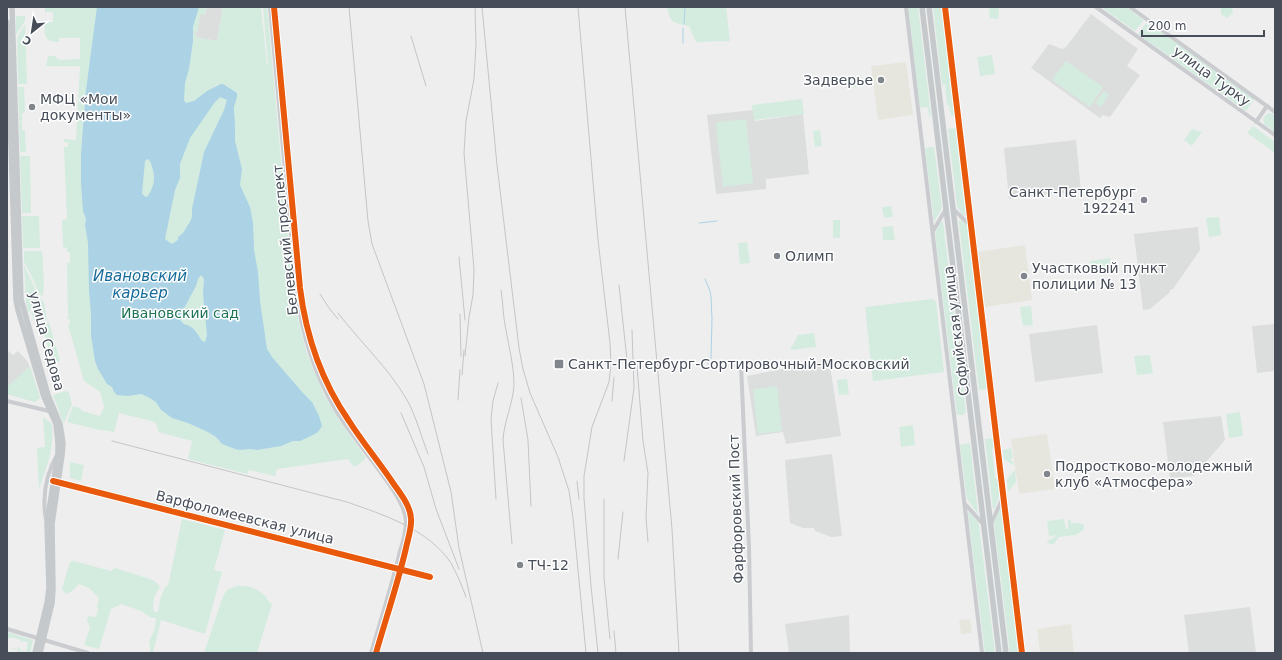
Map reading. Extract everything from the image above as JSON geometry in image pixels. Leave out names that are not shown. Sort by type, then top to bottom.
[{"type":"main road","name":"улица Седова","points":[[12,7],[9,20],[16,300],[44,397],[60,424],[63,443],[47,523],[48,588],[40,653]]},
{"type":"main road","name":"Софийская улица","points":[[922,7],[999,653]]},
{"type":"main road","name":"Софийская улица","points":[[929,7],[1006,653]]},
{"type":"main road","points":[[941,168],[948,168]]},
{"type":"main road","name":"улица Седова","points":[[35,653],[52,603],[52,524],[58,453],[57,427],[53,412]]},
{"type":"main road","points":[[988,562],[995,562]]},
{"type":"street","name":"Белевский проспект","points":[[270,7],[296,289],[302,324],[319,376],[331,401],[346,425],[388,482],[403,509],[406,520],[399,569],[372,653]]},
{"type":"street","name":"Белевский проспект","points":[[274,7],[300,288],[307,325],[313,347],[335,399],[349,423],[398,490],[408,507],[411,521],[376,653]]},
{"type":"street","points":[[906,7],[982,653]]},
{"type":"street","points":[[945,7],[1022,653]]},
{"type":"street","name":"улица Турку","points":[[1096,7],[1275,135]]},
{"type":"street","name":"улица Турку","points":[[1130,7],[1275,112]]},
{"type":"street","points":[[1256,122],[1267,106]]},
{"type":"street","points":[[933,231],[946,208]]},
{"type":"street","points":[[954,209],[971,226]]},
{"type":"street","name":"Фарфоровский Пост","points":[[741,365],[749,546],[751,653]]},
{"type":"street","points":[[7,401],[53,412]]},
{"type":"street","points":[[47,523],[45,512],[45,487],[52,463],[58,453]]},
{"type":"street","name":"Варфоломеевская улица","points":[[55,482],[430,577]]},
{"type":"street","points":[[991,524],[1003,496]]},
{"type":"street","points":[[965,503],[983,524]]},
{"type":"street","points":[[7,629],[88,653]]},
{"type":"shaded area","points":[[207,7],[223,7],[217,41],[196,37],[193,34],[194,32],[197,32],[200,14],[205,15]]},
{"type":"shaded area","points":[[1091,14],[1138,49],[1127,66],[1140,75],[1110,117],[1103,115],[1100,118],[1031,68],[1049,44],[1062,49],[1066,47]]},
{"type":"shaded area","points":[[906,62],[913,115],[878,120],[871,66]]},
{"type":"shaded area","points":[[753,110],[755,121],[803,114],[809,174],[766,179],[766,189],[716,194],[707,115]]},
{"type":"shaded area","points":[[1076,140],[1081,191],[1009,199],[1004,148]]},
{"type":"shaded area","points":[[1198,227],[1200,250],[1173,289],[1170,290],[1169,293],[1150,309],[1143,310],[1134,234]]},
{"type":"shaded area","points":[[1025,245],[1032,300],[985,307],[977,252]]},
{"type":"shaded area","points":[[1275,324],[1275,371],[1257,373],[1252,326]]},
{"type":"shaded area","points":[[1097,325],[1103,373],[1035,382],[1029,334]]},
{"type":"shaded area","points":[[7,350],[13,355],[18,351],[28,362],[40,398],[35,402],[7,394]]},
{"type":"shaded area","points":[[829,360],[841,436],[786,444],[783,432],[756,436],[747,376]]},
{"type":"shaded area","points":[[1221,416],[1225,440],[1194,476],[1170,478],[1163,422]]},
{"type":"shaded area","points":[[1047,434],[1055,489],[1019,494],[1011,439]]},
{"type":"shaded area","points":[[832,454],[842,536],[831,537],[815,531],[814,528],[803,528],[790,523],[785,460]]},
{"type":"shaded area","points":[[1250,607],[1256,653],[1189,653],[1184,615]]},
{"type":"shaded area","points":[[849,615],[850,652],[789,653],[785,624]]},
{"type":"shaded area","points":[[970,619],[972,633],[961,634],[959,620]]},
{"type":"shaded area","points":[[1071,624],[1074,653],[1040,653],[1037,629]]},
{"type":"green space","name":"Ивановский карьер","points":[[45,7],[207,7],[205,15],[200,15],[197,33],[194,32],[193,34],[196,34],[196,37],[217,41],[223,7],[261,7],[268,65],[263,7],[267,7],[291,270],[298,319],[306,351],[324,395],[339,420],[366,458],[357,466],[353,466],[348,459],[277,469],[275,476],[249,470],[247,474],[188,459],[192,441],[158,432],[155,422],[119,413],[114,433],[67,422],[73,406],[80,408],[82,411],[100,416],[104,407],[100,392],[84,381],[68,325],[70,324],[70,319],[67,319],[67,263],[70,263],[70,252],[67,252],[67,248],[63,247],[62,220],[67,219],[64,147],[68,147],[68,143],[64,142],[64,139],[76,140],[80,66],[46,66],[48,56],[56,56],[57,59],[60,60],[80,59],[80,38],[59,38],[59,42],[54,42],[47,38],[45,33],[45,20],[46,22],[53,22],[53,12],[46,12],[45,14]]},
{"type":"green space","points":[[667,7],[726,7],[730,41],[696,42],[689,26],[676,23],[671,19]]},
{"type":"green space","points":[[908,7],[918,7],[931,116],[929,117],[928,107],[920,108]]},
{"type":"green space","points":[[933,7],[943,7],[955,115],[951,116],[949,105],[947,105],[945,85],[942,85]]},
{"type":"green space","points":[[989,7],[999,7],[998,19],[990,18]]},
{"type":"green space","points":[[1101,7],[1126,7],[1144,20],[1135,31]]},
{"type":"green space","points":[[1221,7],[1232,7],[1233,13],[1227,18],[1221,14]]},
{"type":"green space","points":[[16,16],[25,16],[25,21],[16,35]]},
{"type":"green space","points":[[1147,22],[1254,99],[1246,111],[1138,34]]},
{"type":"green space","points":[[25,24],[27,84],[18,84],[17,38]]},
{"type":"green space","points":[[992,55],[995,74],[980,76],[977,57]]},
{"type":"green space","points":[[1066,61],[1103,87],[1090,107],[1052,80]]},
{"type":"green space","points":[[861,76],[862,86],[848,88],[847,78]]},
{"type":"green space","points":[[18,87],[24,87],[25,113],[22,113],[22,121],[19,121]]},
{"type":"green space","points":[[1104,91],[1109,95],[1101,107],[1095,103]]},
{"type":"green space","points":[[802,99],[804,114],[754,120],[752,105]]},
{"type":"green space","points":[[1268,113],[1275,114],[1275,132],[1264,124],[1263,118]]},
{"type":"green space","points":[[746,119],[753,183],[723,187],[716,124],[719,122]]},
{"type":"green space","points":[[19,122],[22,122],[22,130],[25,130],[26,152],[20,152]]},
{"type":"green space","points":[[1253,126],[1275,142],[1275,153],[1247,133]]},
{"type":"green space","points":[[957,128],[968,216],[966,217],[961,213],[957,206],[948,129]]},
{"type":"green space","points":[[1192,129],[1202,132],[1192,146],[1184,140]]},
{"type":"green space","points":[[820,130],[822,146],[815,147],[813,131]]},
{"type":"green space","points":[[934,147],[942,208],[934,222],[925,148]]},
{"type":"green space","points":[[20,156],[30,156],[31,213],[22,213]]},
{"type":"green space","points":[[891,206],[893,217],[884,218],[882,207]]},
{"type":"green space","points":[[22,216],[39,216],[40,248],[23,248]]},
{"type":"green space","points":[[1219,217],[1221,235],[1209,237],[1206,218]]},
{"type":"green space","points":[[833,220],[840,220],[840,238],[833,238]]},
{"type":"green space","points":[[961,220],[968,226],[969,230],[988,389],[979,390],[959,224],[959,221]]},
{"type":"green space","points":[[941,221],[943,222],[966,412],[964,415],[957,415],[935,233]]},
{"type":"green space","points":[[893,226],[895,240],[883,240],[882,227]]},
{"type":"green space","points":[[747,242],[750,263],[740,264],[738,243]]},
{"type":"green space","points":[[24,251],[42,251],[44,283],[43,297],[39,293],[24,262]]},
{"type":"green space","points":[[1110,258],[1111,270],[1091,272],[1090,261]]},
{"type":"green space","points":[[24,265],[41,299],[28,313],[26,303]]},
{"type":"green space","points":[[932,299],[936,301],[944,372],[873,381],[865,307]]},
{"type":"green space","points":[[42,300],[44,302],[47,320],[35,323],[32,314],[30,314]]},
{"type":"green space","points":[[1031,306],[1033,325],[1023,326],[1020,307]]},
{"type":"green space","points":[[49,322],[60,361],[54,363],[52,362],[45,336],[37,325]]},
{"type":"green space","points":[[814,333],[816,347],[790,350],[798,335]]},
{"type":"green space","points":[[1150,355],[1153,373],[1137,375],[1134,356]]},
{"type":"green space","points":[[30,366],[40,398],[35,402],[7,394],[7,387]]},
{"type":"green space","points":[[847,379],[849,394],[839,395],[837,380]]},
{"type":"green space","points":[[777,386],[782,431],[758,434],[753,389]]},
{"type":"green space","points":[[66,391],[69,392],[72,404],[64,423],[53,395]]},
{"type":"green space","points":[[1240,412],[1243,436],[1229,438],[1226,414]]},
{"type":"green space","points":[[43,417],[51,423],[53,433],[49,457],[39,489],[37,448],[45,447]]},
{"type":"green space","points":[[913,425],[915,445],[901,447],[899,427]]},
{"type":"green space","points":[[994,438],[995,448],[992,449],[995,478],[999,478],[1000,494],[995,508],[993,509],[985,439]]},
{"type":"green space","points":[[970,443],[978,514],[967,499],[960,445]]},
{"type":"green space","points":[[1011,448],[1013,458],[1011,458],[1011,461],[1013,461],[1014,465],[1004,459],[1003,450]]},
{"type":"green space","points":[[70,462],[84,465],[81,481],[70,478]]},
{"type":"green space","points":[[1015,470],[1016,482],[1008,492],[1007,479]]},
{"type":"green space","points":[[94,487],[175,507],[175,509],[94,489]]},
{"type":"green space","points":[[1000,508],[1002,509],[1020,653],[1010,653],[994,523]]},
{"type":"green space","points":[[969,512],[978,522],[979,526],[995,653],[985,653]]},
{"type":"green space","points":[[182,519],[225,530],[214,570],[222,572],[205,634],[161,620],[153,653],[150,653],[149,641],[155,629],[156,618],[152,618],[141,611],[121,604],[111,609],[99,649],[84,645],[90,627],[87,620],[88,616],[96,617],[99,598],[89,588],[79,584],[72,591],[66,594],[62,589],[70,562],[74,561],[111,571],[115,568],[153,580],[160,587],[154,598],[153,608],[155,612],[158,612],[160,600],[165,587],[168,586]]},
{"type":"green space","points":[[1064,519],[1066,529],[1068,529],[1068,520],[1071,520],[1071,523],[1080,523],[1084,525],[1084,529],[1076,535],[1059,537],[1053,545],[1046,542],[1058,535],[1049,536],[1047,521]]},
{"type":"green space","points":[[237,586],[245,586],[256,589],[272,604],[257,653],[204,653],[223,596],[228,589]]},
{"type":"green space","points":[[7,632],[33,640],[30,653],[20,651],[18,653],[18,650],[7,647],[18,649],[20,647],[20,650],[26,652],[28,642],[23,641],[21,643],[21,640],[10,637],[8,639]]},
{"type":"water","name":"Ивановский карьер","points":[[97,7],[199,7],[193,27],[193,41],[189,69],[185,83],[184,100],[186,103],[194,101],[207,91],[221,84],[237,93],[234,111],[235,141],[242,169],[240,185],[250,207],[253,223],[254,250],[267,349],[272,357],[312,402],[322,426],[318,432],[300,441],[293,441],[281,446],[257,450],[235,449],[222,444],[216,437],[208,432],[172,418],[161,410],[156,402],[148,397],[141,394],[127,396],[117,395],[112,387],[107,384],[95,361],[91,335],[88,243],[85,225],[86,219],[83,211],[81,183],[81,153],[86,90]],"holes":[[[220,97],[227,100],[224,110],[204,152],[191,220],[183,233],[178,237],[178,240],[172,244],[165,239],[175,190],[180,178],[180,164],[190,138]],[[147,159],[151,162],[154,178],[152,189],[146,197],[142,194],[145,161]],[[201,275],[204,279],[203,294],[207,335],[205,342],[202,341],[193,328],[182,323],[180,316],[196,286]]]},
{"type":"waterway","points":[[684,24],[685,7]]},
{"type":"waterway","points":[[683,28],[683,43]]},
{"type":"waterway","points":[[699,223],[717,221]]},
{"type":"waterway","points":[[705,279],[710,291],[712,319],[711,358],[708,364]]},
{"type":"railway","points":[[349,7],[368,221],[372,244],[424,384],[451,492],[459,548],[483,653]]},
{"type":"railway","points":[[465,356],[473,295],[474,269],[464,153],[466,121],[474,79],[476,44],[475,7]]},
{"type":"railway","points":[[482,7],[497,165],[519,348],[530,393],[558,457],[569,491],[586,653]]},
{"type":"railway","points":[[578,7],[598,240],[610,343],[611,365],[609,382],[592,427],[584,476],[584,498],[598,653]]},
{"type":"railway","points":[[625,7],[672,529],[679,653]]},
{"type":"railway","points":[[411,36],[426,86]]},
{"type":"railway","points":[[459,257],[465,320]]},
{"type":"railway","points":[[619,285],[627,360]]},
{"type":"railway","points":[[501,290],[504,320],[514,378],[512,399],[503,440],[512,544]]},
{"type":"railway","points":[[320,294],[338,319]]},
{"type":"railway","points":[[338,313],[383,366],[407,400],[428,454]]},
{"type":"railway","points":[[460,314],[461,356]]},
{"type":"railway","points":[[624,461],[634,388],[632,330]]},
{"type":"railway","points":[[462,375],[464,350]]},
{"type":"railway","points":[[637,366],[643,441],[648,473],[646,518],[648,542]]},
{"type":"railway","points":[[458,400],[460,370]]},
{"type":"railway","points":[[612,401],[614,377]]},
{"type":"railway","points":[[496,499],[491,419],[493,401],[498,383]]},
{"type":"railway","points":[[521,398],[528,440],[531,506]]},
{"type":"railway","points":[[401,413],[424,467],[436,509],[459,569]]},
{"type":"railway","points":[[112,441],[347,502],[390,518],[418,532],[441,551],[451,563],[466,597]]},
{"type":"railway","points":[[577,481],[579,499]]},
{"type":"railway","points":[[604,499],[604,577],[610,639]]},
{"type":"railway","points":[[618,559],[623,512]]},
{"type":"railway","points":[[614,631],[616,653]]},
{"type":"cycle path","points":[[274,7],[300,288],[306,324],[323,374],[339,406],[402,495],[409,508],[411,518],[403,561],[376,653]]},
{"type":"cycle path","points":[[945,7],[1022,653]]},
{"type":"cycle path","points":[[53,481],[430,577]]},
{"type":"place","name":"Задверье","points":[[881,80]]},
{"type":"place","name":"МФЦ «Мои документы»","points":[[32,107]]},
{"type":"place","name":"Санкт-Петербург 192241","points":[[1144,200]]},
{"type":"place","name":"Олимп","points":[[777,256]]},
{"type":"place","name":"Участковый пункт полиции № 13","points":[[1024,276]]},
{"type":"place","name":"Санкт-Петербург-Сортировочный-Московский","points":[[559,364]]},
{"type":"place","name":"Подростково-молодежный клуб «Атмосфера»","points":[[1047,474]]},
{"type":"place","name":"ТЧ-12","points":[[520,565]]},
{"type":"park label","name":"Ивановский сад","points":[[180,313]]}]
